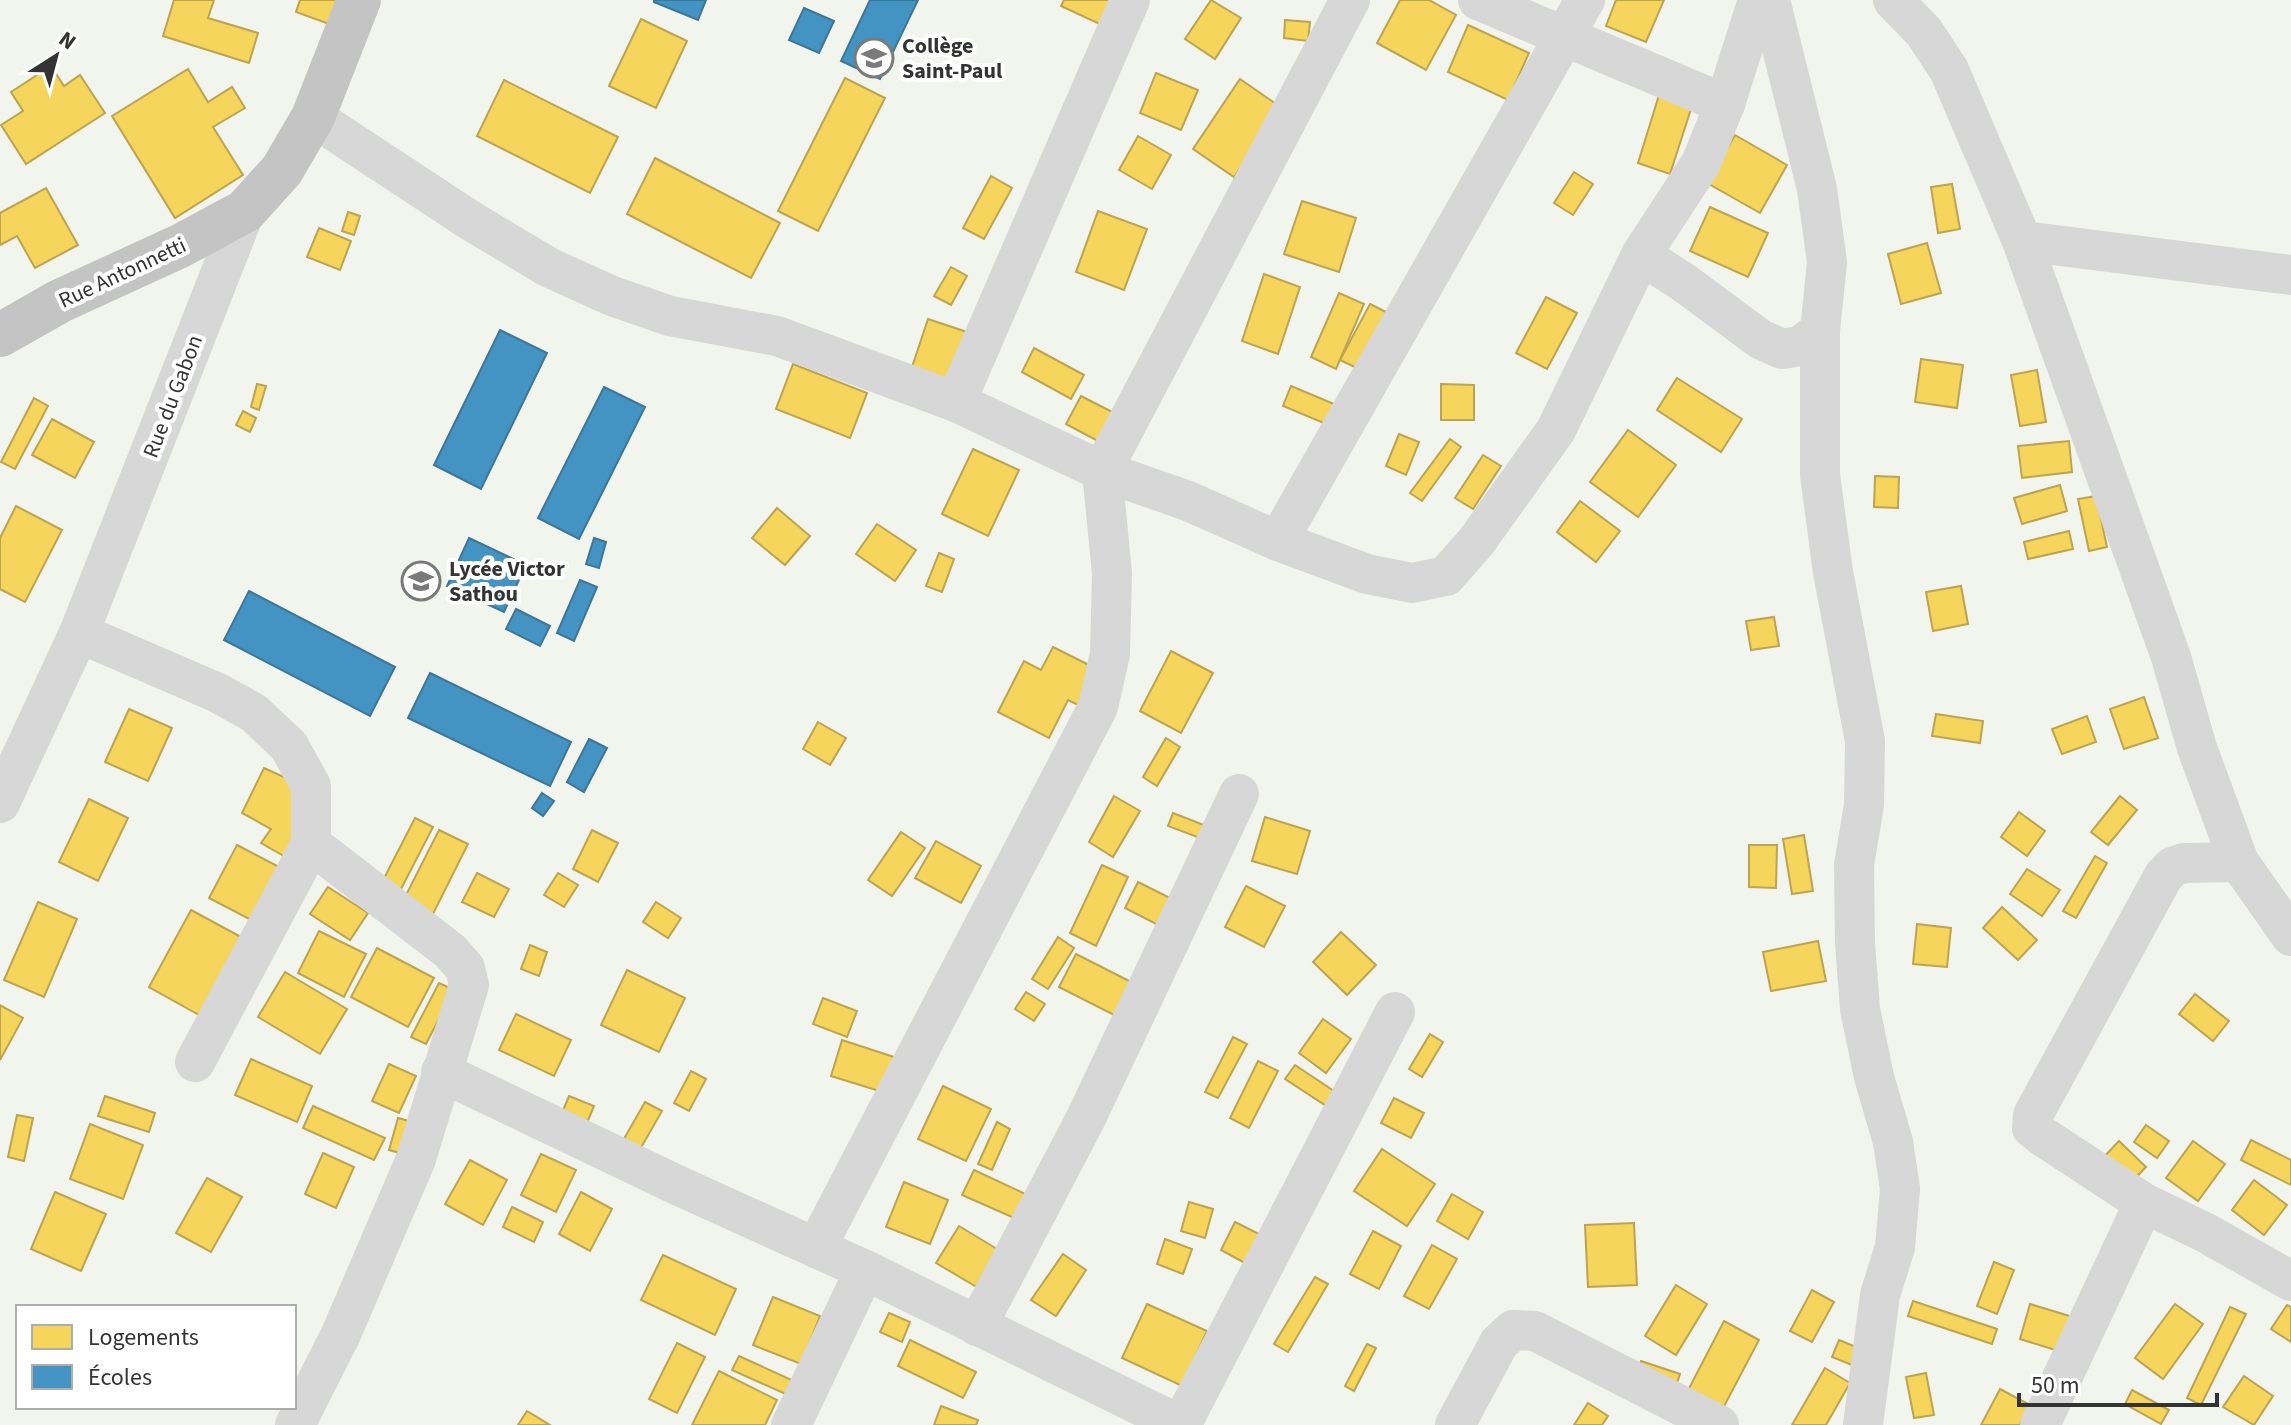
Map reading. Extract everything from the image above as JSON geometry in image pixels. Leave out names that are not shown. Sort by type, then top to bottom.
[{"type":"highway","name":"Rue du Gabon","points":[[245,211],[282,170],[313,117],[359,0]]},
{"type":"highway","name":"Rue Antonnetti","points":[[0,335],[60,301],[180,246],[245,211]]},
{"type":"street","points":[[956,402],[1130,0]]},
{"type":"street","points":[[816,1248],[1098,707],[1110,654],[1112,573],[1102,471],[1350,0]]},
{"type":"street","points":[[1478,0],[1725,104]]},
{"type":"street","points":[[1278,541],[1585,0]]},
{"type":"street","points":[[313,117],[468,219],[548,267],[612,296],[670,316],[777,336],[956,402],[1102,471],[1188,501],[1278,541],[1367,574],[1412,583],[1446,576],[1476,542],[1556,430],[1641,255],[1701,163],[1725,104],[1758,0]]},
{"type":"street","points":[[1770,0],[1817,189],[1827,262],[1820,331],[1820,475],[1833,572],[1865,741],[1864,805],[1854,865],[1860,1009],[1874,1077],[1893,1142],[1900,1189],[1895,1247],[1880,1295],[1868,1421]]},
{"type":"street","points":[[1893,0],[1924,32],[1949,70],[2022,241],[2171,657],[2197,748],[2239,862],[2291,936]]},
{"type":"street","name":"Rue du Gabon","points":[[0,803],[79,633],[245,211]]},
{"type":"street","points":[[2022,241],[2291,275]]},
{"type":"street","points":[[1641,255],[1760,339],[1782,349],[1800,346],[1820,331]]},
{"type":"street","points":[[79,633],[204,687],[254,713],[289,746],[311,786],[311,844],[195,1062]]},
{"type":"street","points":[[977,1326],[1086,1118],[1239,794]]},
{"type":"street","points":[[295,1425],[341,1334],[416,1159],[469,985],[465,968],[450,951],[311,844]]},
{"type":"street","points":[[2239,862],[2184,863],[2172,867],[2163,877],[2033,1115],[2032,1128],[2144,1203],[2206,1233],[2291,1281]]},
{"type":"street","points":[[441,1072],[865,1270],[1181,1425],[1395,1012]]},
{"type":"street","points":[[2040,1425],[2144,1203]]},
{"type":"street","points":[[791,1425],[865,1270]]},
{"type":"street","points":[[1455,1425],[1499,1343],[1513,1330],[1535,1331],[1719,1425]]},
{"type":"shaded area","points":[[0,0],[2291,0],[2291,1425],[0,1425]]},
{"type":"building: Logements","points":[[174,0],[214,0],[208,18],[258,33],[249,63],[163,36]]},
{"type":"building: Logements","points":[[300,0],[337,0],[329,24],[296,12]]},
{"type":"building: Logements","points":[[1064,0],[1118,0],[1106,27],[1061,6]]},
{"type":"building: Logements","points":[[1211,0],[1241,18],[1215,59],[1185,39]]},
{"type":"building: Logements","points":[[1400,0],[1429,0],[1456,15],[1426,70],[1377,43]]},
{"type":"building: Logements","points":[[1616,0],[1664,0],[1646,42],[1606,26]]},
{"type":"building: Logements","points":[[641,19],[687,41],[656,108],[609,86]]},
{"type":"building: Logements","points":[[1285,20],[1310,22],[1308,41],[1284,38]]},
{"type":"building: Logements","points":[[1468,25],[1529,53],[1508,100],[1448,72]]},
{"type":"building: Logements","points":[[51,66],[64,86],[80,75],[105,113],[26,164],[1,125],[23,111],[11,92]]},
{"type":"building: Logements","points":[[188,69],[208,102],[232,87],[245,108],[213,127],[243,175],[175,218],[112,116]]},
{"type":"building: Logements","points":[[1156,73],[1198,90],[1181,130],[1140,113]]},
{"type":"building: Logements","points":[[845,78],[885,98],[818,231],[778,211]]},
{"type":"building: Logements","points":[[1240,79],[1282,108],[1234,177],[1193,149]]},
{"type":"building: Logements","points":[[504,80],[618,137],[590,193],[477,136]]},
{"type":"building: Logements","points":[[1659,95],[1692,106],[1670,174],[1638,163]]},
{"type":"building: Logements","points":[[1735,135],[1787,165],[1760,213],[1707,183]]},
{"type":"building: Logements","points":[[1138,136],[1171,155],[1152,189],[1119,170]]},
{"type":"building: Logements","points":[[655,158],[780,223],[751,278],[627,214]]},
{"type":"building: Logements","points":[[1574,172],[1593,184],[1573,215],[1554,203]]},
{"type":"building: Logements","points":[[991,176],[1012,188],[984,239],[963,228]]},
{"type":"building: Logements","points":[[1952,184],[1960,229],[1938,233],[1931,187]]},
{"type":"building: Logements","points":[[46,188],[78,245],[35,268],[17,236],[0,245],[0,213]]},
{"type":"building: Logements","points":[[1302,201],[1356,218],[1339,272],[1284,254]]},
{"type":"building: Logements","points":[[1710,207],[1768,233],[1748,277],[1690,251]]},
{"type":"building: Logements","points":[[1098,211],[1147,229],[1124,290],[1076,272]]},
{"type":"building: Logements","points":[[348,212],[360,216],[354,235],[342,231]]},
{"type":"building: Logements","points":[[319,228],[351,241],[340,270],[307,257]]},
{"type":"building: Logements","points":[[1927,243],[1941,293],[1901,304],[1888,254]]},
{"type":"building: Logements","points":[[951,267],[967,276],[951,305],[934,296]]},
{"type":"building: Logements","points":[[1264,274],[1300,287],[1278,354],[1242,341]]},
{"type":"building: Logements","points":[[1339,293],[1364,304],[1336,369],[1311,357]]},
{"type":"building: Logements","points":[[1546,297],[1577,313],[1547,369],[1516,353]]},
{"type":"building: Logements","points":[[1370,304],[1398,318],[1369,374],[1340,360]]},
{"type":"building: Logements","points":[[928,319],[973,334],[954,391],[909,376]]},
{"type":"building: Logements","points":[[1034,348],[1084,375],[1071,399],[1022,372]]},
{"type":"building: Logements","points":[[1921,359],[1963,365],[1957,408],[1915,402]]},
{"type":"building: Logements","points":[[793,364],[867,393],[850,438],[776,409]]},
{"type":"building: Logements","points":[[2037,370],[2046,422],[2020,426],[2011,375]]},
{"type":"building: Logements","points":[[1677,378],[1742,419],[1721,452],[1657,410]]},
{"type":"building: Logements","points":[[257,384],[266,386],[259,410],[251,407]]},
{"type":"building: Logements","points":[[1441,384],[1474,385],[1474,420],[1441,420]]},
{"type":"building: Logements","points":[[1291,386],[1346,409],[1338,429],[1283,406]]},
{"type":"building: Logements","points":[[1081,396],[1122,417],[1107,446],[1066,424]]},
{"type":"building: Logements","points":[[34,398],[48,406],[15,469],[1,462]]},
{"type":"building: Logements","points":[[243,411],[256,418],[250,432],[236,425]]},
{"type":"building: Logements","points":[[52,419],[94,442],[75,478],[32,455]]},
{"type":"building: Logements","points":[[1628,430],[1676,465],[1638,517],[1590,482]]},
{"type":"building: Logements","points":[[1399,434],[1419,442],[1406,475],[1386,466]]},
{"type":"building: Logements","points":[[1450,439],[1461,447],[1422,501],[1410,493]]},
{"type":"building: Logements","points":[[2069,441],[2072,472],[2022,478],[2018,446]]},
{"type":"building: Logements","points":[[973,449],[1019,470],[988,536],[942,514]]},
{"type":"building: Logements","points":[[1483,455],[1501,466],[1473,509],[1455,498]]},
{"type":"building: Logements","points":[[1875,476],[1899,477],[1898,508],[1874,507]]},
{"type":"building: Logements","points":[[2060,485],[2067,511],[2022,524],[2014,498]]},
{"type":"building: Logements","points":[[2096,496],[2107,547],[2089,551],[2078,499]]},
{"type":"building: Logements","points":[[1580,501],[1620,531],[1596,562],[1557,532]]},
{"type":"building: Logements","points":[[16,506],[62,530],[25,602],[0,589],[0,538]]},
{"type":"building: Logements","points":[[777,508],[810,536],[785,565],[752,538]]},
{"type":"building: Logements","points":[[877,524],[916,550],[895,581],[856,554]]},
{"type":"building: Logements","points":[[2069,531],[2073,549],[2028,559],[2024,542]]},
{"type":"building: Logements","points":[[939,553],[954,559],[942,592],[926,586]]},
{"type":"building: Logements","points":[[1961,586],[1968,624],[1933,631],[1926,592]]},
{"type":"building: Logements","points":[[1774,617],[1779,646],[1751,650],[1746,621]]},
{"type":"building: Logements","points":[[1053,647],[1101,671],[1082,707],[1068,700],[1049,738],[998,712],[1024,661],[1041,670]]},
{"type":"building: Logements","points":[[1171,651],[1213,673],[1181,733],[1140,711]]},
{"type":"building: Logements","points":[[2144,697],[2158,738],[2124,749],[2110,709]]},
{"type":"building: Logements","points":[[129,709],[172,728],[148,781],[105,762]]},
{"type":"building: Logements","points":[[1936,714],[1983,721],[1980,743],[1932,736]]},
{"type":"building: Logements","points":[[2087,716],[2096,742],[2062,754],[2052,729]]},
{"type":"building: Logements","points":[[818,722],[846,738],[830,765],[803,749]]},
{"type":"building: Logements","points":[[1166,738],[1180,747],[1157,786],[1143,777]]},
{"type":"building: Logements","points":[[264,768],[304,786],[289,859],[261,843],[271,829],[242,813]]},
{"type":"building: Logements","points":[[1114,796],[1140,811],[1113,857],[1089,842]]},
{"type":"building: Logements","points":[[2120,796],[2137,810],[2108,845],[2091,832]]},
{"type":"building: Logements","points":[[89,799],[128,818],[98,881],[59,862]]},
{"type":"building: Logements","points":[[2019,812],[2045,831],[2027,856],[2001,837]]},
{"type":"building: Logements","points":[[1173,813],[1204,825],[1200,838],[1168,826]]},
{"type":"building: Logements","points":[[1265,817],[1310,831],[1297,874],[1252,861]]},
{"type":"building: Logements","points":[[415,818],[433,827],[399,893],[381,884]]},
{"type":"building: Logements","points":[[439,830],[468,844],[431,918],[402,903]]},
{"type":"building: Logements","points":[[592,830],[618,843],[598,882],[573,869]]},
{"type":"building: Logements","points":[[901,832],[925,848],[892,896],[868,880]]},
{"type":"building: Logements","points":[[1804,835],[1813,891],[1792,894],[1783,839]]},
{"type":"building: Logements","points":[[936,841],[981,866],[961,903],[915,878]]},
{"type":"building: Logements","points":[[237,845],[283,869],[255,922],[209,898]]},
{"type":"building: Logements","points":[[1749,845],[1777,845],[1776,888],[1749,887]]},
{"type":"building: Logements","points":[[2095,856],[2107,863],[2076,918],[2063,911]]},
{"type":"building: Logements","points":[[1102,865],[1128,877],[1096,946],[1070,933]]},
{"type":"building: Logements","points":[[2027,869],[2060,890],[2042,916],[2010,894]]},
{"type":"building: Logements","points":[[477,873],[509,889],[494,917],[462,902]]},
{"type":"building: Logements","points":[[558,873],[578,885],[564,907],[544,895]]},
{"type":"building: Logements","points":[[1138,882],[1176,901],[1162,927],[1125,908]]},
{"type":"building: Logements","points":[[1246,886],[1285,906],[1264,947],[1225,927]]},
{"type":"building: Logements","points":[[328,887],[368,913],[350,940],[310,914]]},
{"type":"building: Logements","points":[[38,902],[77,919],[44,997],[4,980]]},
{"type":"building: Logements","points":[[656,902],[681,918],[668,938],[643,922]]},
{"type":"building: Logements","points":[[2002,907],[2037,940],[2018,960],[1983,928]]},
{"type":"building: Logements","points":[[191,910],[241,937],[199,1015],[149,987]]},
{"type":"building: Logements","points":[[1917,924],[1951,928],[1947,967],[1913,964]]},
{"type":"building: Logements","points":[[319,931],[366,954],[344,997],[298,973]]},
{"type":"building: Logements","points":[[1341,932],[1376,965],[1347,995],[1313,962]]},
{"type":"building: Logements","points":[[1058,937],[1074,948],[1048,989],[1032,979]]},
{"type":"building: Logements","points":[[1818,941],[1826,981],[1771,991],[1763,952]]},
{"type":"building: Logements","points":[[530,945],[547,952],[539,976],[521,969]]},
{"type":"building: Logements","points":[[377,948],[434,978],[408,1027],[351,997]]},
{"type":"building: Logements","points":[[1076,954],[1139,986],[1122,1019],[1059,987]]},
{"type":"building: Logements","points":[[627,970],[685,998],[659,1052],[601,1025]]},
{"type":"building: Logements","points":[[285,972],[347,1009],[320,1054],[258,1017]]},
{"type":"building: Logements","points":[[439,983],[454,990],[426,1044],[411,1037]]},
{"type":"building: Logements","points":[[1026,992],[1045,1004],[1034,1021],[1015,1009]]},
{"type":"building: Logements","points":[[2195,994],[2229,1021],[2213,1041],[2179,1014]]},
{"type":"building: Logements","points":[[823,998],[857,1011],[847,1037],[813,1024]]},
{"type":"building: Logements","points":[[0,1005],[23,1018],[0,1060]]},
{"type":"building: Logements","points":[[516,1014],[571,1040],[554,1076],[499,1050]]},
{"type":"building: Logements","points":[[1323,1019],[1351,1039],[1326,1073],[1299,1053]]},
{"type":"building: Logements","points":[[1430,1034],[1443,1042],[1422,1077],[1409,1069]]},
{"type":"building: Logements","points":[[1233,1037],[1247,1044],[1218,1098],[1205,1092]]},
{"type":"building: Logements","points":[[842,1040],[900,1059],[889,1094],[831,1076]]},
{"type":"building: Logements","points":[[251,1059],[312,1086],[297,1122],[235,1095]]},
{"type":"building: Logements","points":[[1258,1061],[1278,1071],[1249,1128],[1230,1118]]},
{"type":"building: Logements","points":[[389,1064],[416,1076],[399,1113],[372,1101]]},
{"type":"building: Logements","points":[[1295,1065],[1340,1095],[1331,1109],[1285,1079]]},
{"type":"building: Logements","points":[[691,1071],[706,1079],[689,1111],[674,1103]]},
{"type":"building: Logements","points":[[943,1086],[991,1109],[966,1161],[918,1139]]},
{"type":"building: Logements","points":[[105,1096],[155,1113],[149,1132],[98,1116]]},
{"type":"building: Logements","points":[[569,1096],[594,1106],[584,1130],[559,1120]]},
{"type":"building: Logements","points":[[1394,1098],[1424,1113],[1411,1138],[1381,1123]]},
{"type":"building: Logements","points":[[645,1102],[662,1111],[634,1160],[617,1151]]},
{"type":"building: Logements","points":[[313,1106],[385,1138],[374,1160],[303,1128]]},
{"type":"building: Logements","points":[[17,1115],[33,1118],[24,1161],[8,1157]]},
{"type":"building: Logements","points":[[398,1118],[416,1123],[407,1155],[389,1150]]},
{"type":"building: Logements","points":[[997,1122],[1010,1129],[992,1170],[978,1164]]},
{"type":"building: Logements","points":[[90,1124],[143,1145],[123,1199],[70,1179]]},
{"type":"building: Logements","points":[[2146,1125],[2169,1141],[2157,1158],[2134,1142]]},
{"type":"building: Logements","points":[[2251,1140],[2291,1160],[2291,1185],[2241,1160]]},
{"type":"building: Logements","points":[[2119,1141],[2146,1167],[2128,1186],[2101,1160]]},
{"type":"building: Logements","points":[[2193,1141],[2225,1164],[2198,1201],[2166,1178]]},
{"type":"building: Logements","points":[[1382,1149],[1435,1184],[1407,1226],[1354,1191]]},
{"type":"building: Logements","points":[[323,1153],[354,1167],[336,1208],[305,1194]]},
{"type":"building: Logements","points":[[541,1154],[576,1170],[556,1212],[521,1195]]},
{"type":"building: Logements","points":[[470,1160],[507,1180],[483,1225],[445,1204]]},
{"type":"building: Logements","points":[[974,1170],[1032,1197],[1021,1221],[962,1195]]},
{"type":"building: Logements","points":[[207,1178],[242,1197],[211,1252],[176,1233]]},
{"type":"building: Logements","points":[[2254,1180],[2287,1205],[2264,1235],[2232,1210]]},
{"type":"building: Logements","points":[[904,1182],[948,1200],[930,1244],[886,1227]]},
{"type":"building: Logements","points":[[55,1192],[106,1214],[81,1271],[31,1249]]},
{"type":"building: Logements","points":[[581,1192],[612,1209],[590,1251],[559,1234]]},
{"type":"building: Logements","points":[[1452,1194],[1483,1212],[1468,1239],[1437,1221]]},
{"type":"building: Logements","points":[[1189,1202],[1213,1209],[1205,1238],[1181,1231]]},
{"type":"building: Logements","points":[[512,1207],[543,1222],[534,1242],[503,1227]]},
{"type":"building: Logements","points":[[1235,1222],[1259,1234],[1245,1263],[1221,1250]]},
{"type":"building: Logements","points":[[1634,1223],[1637,1285],[1588,1287],[1585,1225]]},
{"type":"building: Logements","points":[[959,1226],[1002,1252],[980,1289],[936,1263]]},
{"type":"building: Logements","points":[[1373,1231],[1401,1246],[1379,1289],[1350,1274]]},
{"type":"building: Logements","points":[[1165,1239],[1192,1249],[1183,1274],[1157,1264]]},
{"type":"building: Logements","points":[[1432,1245],[1457,1259],[1429,1309],[1404,1296]]},
{"type":"building: Logements","points":[[1063,1254],[1086,1270],[1056,1316],[1031,1300]]},
{"type":"building: Logements","points":[[663,1255],[736,1289],[715,1335],[641,1300]]},
{"type":"building: Logements","points":[[1994,1262],[2014,1270],[1997,1314],[1977,1306]]},
{"type":"building: Logements","points":[[1315,1277],[1328,1284],[1288,1352],[1274,1344]]},
{"type":"building: Logements","points":[[1676,1285],[1707,1304],[1676,1355],[1645,1336]]},
{"type":"building: Logements","points":[[1812,1290],[1834,1302],[1812,1342],[1790,1331]]},
{"type":"building: Logements","points":[[773,1297],[820,1316],[801,1364],[753,1345]]},
{"type":"building: Logements","points":[[1913,1301],[1997,1329],[1992,1344],[1908,1316]]},
{"type":"building: Logements","points":[[1147,1304],[1207,1331],[1182,1386],[1122,1358]]},
{"type":"building: Logements","points":[[2030,1304],[2076,1318],[2065,1353],[2020,1339]]},
{"type":"building: Logements","points":[[2175,1304],[2203,1324],[2163,1379],[2135,1358]]},
{"type":"building: Logements","points":[[2287,1305],[2291,1307],[2291,1342],[2271,1329]]},
{"type":"building: Logements","points":[[2230,1307],[2246,1314],[2201,1405],[2187,1398]]},
{"type":"building: Logements","points":[[889,1313],[910,1322],[902,1342],[880,1332]]},
{"type":"building: Logements","points":[[1724,1321],[1759,1340],[1721,1412],[1686,1394]]},
{"type":"building: Logements","points":[[910,1340],[976,1372],[963,1398],[898,1366]]},
{"type":"building: Logements","points":[[1839,1340],[1866,1351],[1859,1368],[1832,1357]]},
{"type":"building: Logements","points":[[677,1343],[705,1357],[677,1413],[649,1399]]},
{"type":"building: Logements","points":[[1367,1344],[1376,1348],[1354,1391],[1345,1386]]},
{"type":"building: Logements","points":[[739,1356],[796,1382],[790,1396],[732,1370]]},
{"type":"building: Logements","points":[[1641,1361],[1680,1374],[1676,1386],[1637,1372]]},
{"type":"building: Logements","points":[[1825,1368],[1850,1383],[1826,1425],[1792,1425]]},
{"type":"building: Logements","points":[[719,1371],[777,1400],[765,1425],[692,1425]]},
{"type":"building: Logements","points":[[1926,1373],[1934,1415],[1914,1418],[1906,1377]]},
{"type":"building: Logements","points":[[2244,1376],[2273,1396],[2254,1425],[2223,1407]]},
{"type":"building: Logements","points":[[2000,1389],[2030,1405],[2020,1425],[1981,1425]]},
{"type":"building: Logements","points":[[2132,1390],[2169,1410],[2161,1424],[2125,1404]]},
{"type":"building: Logements","points":[[1588,1403],[1608,1416],[1602,1425],[1574,1425]]},
{"type":"building: Logements","points":[[941,1406],[978,1420],[976,1425],[934,1425]]},
{"type":"building: Logements","points":[[527,1411],[550,1425],[518,1425]]},
{"type":"building: Écoles","points":[[654,0],[706,0],[698,20]]},
{"type":"building: Écoles","points":[[870,0],[918,0],[880,79],[841,61]]},
{"type":"building: Écoles","points":[[804,8],[834,21],[819,53],[789,40]]},
{"type":"building: Écoles","points":[[500,330],[547,353],[481,489],[434,465]]},
{"type":"building: Écoles","points":[[604,387],[645,407],[579,539],[538,518]]},
{"type":"building: Écoles","points":[[469,538],[526,565],[504,612],[447,586]]},
{"type":"building: Écoles","points":[[594,538],[606,542],[599,568],[586,564]]},
{"type":"building: Écoles","points":[[580,580],[597,587],[574,641],[557,633]]},
{"type":"building: Écoles","points":[[249,591],[395,667],[370,716],[224,640]]},
{"type":"building: Écoles","points":[[516,609],[550,626],[540,646],[506,629]]},
{"type":"building: Écoles","points":[[430,673],[571,742],[550,786],[408,718]]},
{"type":"building: Écoles","points":[[589,739],[607,748],[584,792],[567,782]]},
{"type":"building: Écoles","points":[[542,793],[554,801],[543,816],[532,808]]},
{"type":"place","name":"Collège Saint-Paul","points":[[874,58]]},
{"type":"place","name":"Lycée Victor Sathou","points":[[421,581]]}]
